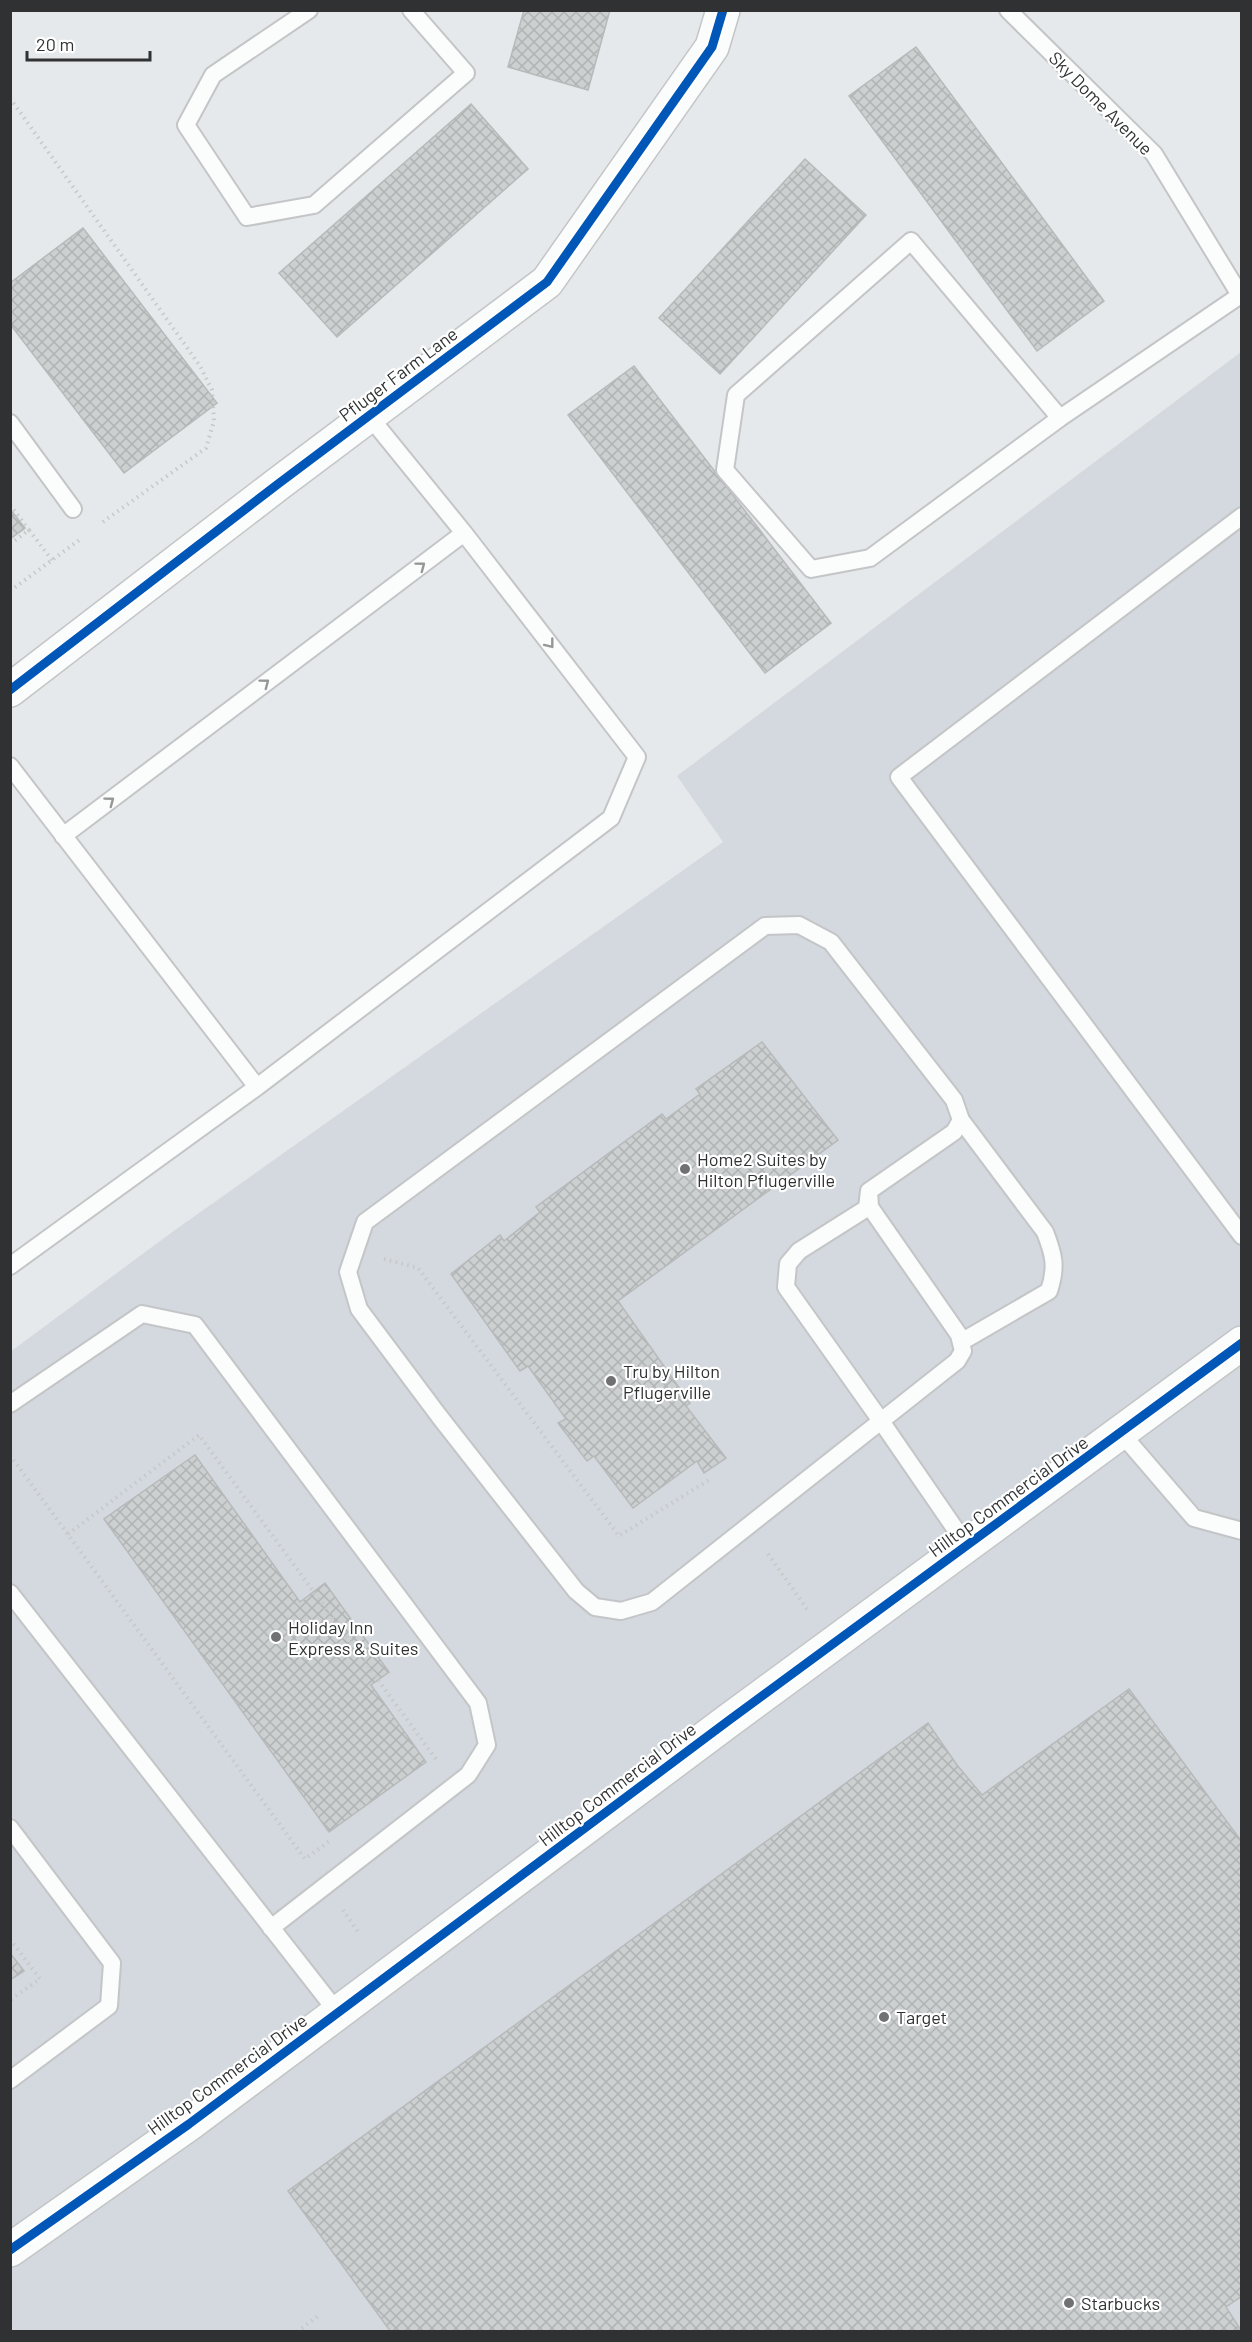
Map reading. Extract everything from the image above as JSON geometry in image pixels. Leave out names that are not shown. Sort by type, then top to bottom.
[{"type":"street","name":"Pfluger Farm Lane","points":[[10,690],[547,282],[712,47],[723,10]]},
{"type":"street","name":"Hilltop Commercial Drive","points":[[10,2250],[189,2124],[728,1721],[1242,1343]]},
{"type":"lane","points":[[309,10],[213,75],[186,125],[247,217],[314,206],[466,73],[411,10]]},
{"type":"lane","name":"Sky Dome Avenue","points":[[1008,10],[1154,154],[1241,294]]},
{"type":"lane","points":[[1060,418],[911,241],[736,395],[725,470],[811,569],[870,558],[1060,418],[1241,294]]},
{"type":"lane","points":[[10,1266],[257,1087],[611,818],[637,757],[464,533],[369,416]]},
{"type":"lane","points":[[10,423],[72,509]]},
{"type":"lane","points":[[1242,516],[899,777],[1242,1236]]},
{"type":"lane","points":[[63,836],[464,533]]},
{"type":"lane","points":[[10,766],[257,1087]]},
{"type":"lane","points":[[869,1191],[870,1208],[959,1335],[963,1351],[957,1361],[652,1602],[621,1611],[596,1607],[569,1582],[439,1416],[359,1309],[348,1272],[365,1222],[765,926],[799,925],[831,942],[954,1100],[961,1120],[1045,1232],[1053,1252],[1055,1274],[1049,1291],[961,1342]]},
{"type":"lane","points":[[961,1120],[954,1131],[869,1191],[867,1208],[799,1251],[788,1264],[786,1287],[967,1546]]},
{"type":"lane","points":[[10,1404],[142,1314],[195,1325],[478,1703],[487,1745],[468,1775],[271,1928]]},
{"type":"lane","points":[[1121,1433],[1194,1518],[1242,1531]]},
{"type":"lane","points":[[10,1593],[338,2013]]},
{"type":"lane","points":[[10,1828],[112,1963],[109,2006],[10,2080]]},
{"type":"path","points":[[10,98],[200,366],[212,390],[214,421],[206,448],[96,527]]},
{"type":"path","points":[[10,505],[52,560]]},
{"type":"path","points":[[10,544],[29,530]]},
{"type":"path","points":[[10,591],[87,534]]},
{"type":"path","points":[[382,1258],[418,1269],[619,1536],[712,1478]]},
{"type":"path","points":[[68,1534],[199,1435],[438,1762]]},
{"type":"path","points":[[10,1455],[305,1859],[333,1838]]},
{"type":"path","points":[[768,1554],[807,1609]]},
{"type":"path","points":[[341,1907],[358,1932]]},
{"type":"path","points":[[10,1939],[40,1979],[10,2000]]},
{"type":"path","points":[[297,2331],[318,2316]]},
{"type":"shaded area","points":[[1241,352],[1241,2331],[11,2331],[10,1352],[175,1230],[723,842],[677,776]]},
{"type":"building","points":[[524,10],[610,10],[588,90],[508,67]]},
{"type":"building","points":[[916,47],[1104,301],[1037,351],[849,96]]},
{"type":"building","points":[[471,104],[528,169],[337,337],[279,273]]},
{"type":"building","points":[[805,159],[866,215],[720,374],[659,318]]},
{"type":"building","points":[[83,228],[217,403],[124,473],[10,324],[10,283]]},
{"type":"building","points":[[634,366],[831,623],[765,673],[568,415]]},
{"type":"building","points":[[10,509],[25,528],[10,539]]},
{"type":"building","points":[[762,1042],[838,1140],[618,1301],[690,1403],[686,1406],[726,1458],[704,1473],[697,1461],[633,1508],[594,1456],[587,1461],[558,1423],[566,1419],[528,1366],[520,1371],[451,1274],[500,1235],[504,1241],[540,1212],[536,1207],[662,1114],[666,1119],[700,1094],[696,1089]]},
{"type":"building","name":"Holiday Inn Express & Suites","points":[[195,1455],[300,1602],[325,1583],[389,1672],[371,1685],[426,1762],[329,1832],[104,1519]]},
{"type":"building","name":"Target","points":[[1129,1689],[1242,1842],[1242,2296],[1226,2307],[1242,2332],[391,2332],[288,2191],[928,1723],[957,1765],[982,1795]]},
{"type":"building","points":[[10,1953],[24,1971],[10,1980]]},
{"type":"cycle path","points":[[10,690],[278,484],[547,282],[712,47],[723,10]]},
{"type":"cycle path","points":[[10,2250],[189,2124],[728,1721],[1242,1343]]},
{"type":"place","name":"Home2 Suites by Hilton Pflugerville","points":[[685,1169]]},
{"type":"place","name":"Tru by Hilton Pflugerville","points":[[611,1381]]},
{"type":"place","name":"Holiday Inn Express & Suites","points":[[276,1637]]},
{"type":"place","name":"Target","points":[[884,2017]]},
{"type":"place","name":"Starbucks","points":[[1069,2303]]}]
